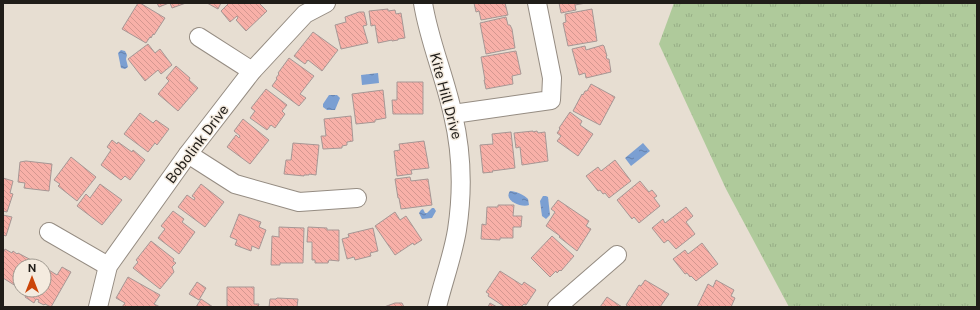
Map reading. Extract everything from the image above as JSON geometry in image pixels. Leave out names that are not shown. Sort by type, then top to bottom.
[{"type":"street","name":"Bobolink Drive","points":[[98,307],[108,266],[188,154],[252,71],[305,14],[326,3]]},
{"type":"street","name":"Kite Hill Drive","points":[[423,3],[426,25],[453,114],[459,144],[462,187],[456,231],[437,307]]},
{"type":"street","points":[[453,114],[552,100],[552,78],[537,3]]},
{"type":"street","points":[[199,37],[252,71]]},
{"type":"street","points":[[188,154],[235,184],[299,202],[357,198]]},
{"type":"street","points":[[50,232],[108,266]]},
{"type":"street","points":[[557,307],[617,256]]},
{"type":"green space","points":[[674,3],[977,3],[977,307],[789,307],[726,189],[659,44]]},
{"type":"water","points":[[121,50],[125,51],[127,55],[126,59],[128,67],[125,69],[121,68],[118,53]]},
{"type":"water","points":[[378,73],[379,83],[362,85],[361,75]]},
{"type":"water","points":[[329,95],[337,95],[340,98],[335,110],[327,110],[323,107],[323,104]]},
{"type":"water","points":[[643,143],[650,151],[631,166],[625,158]]},
{"type":"water","points":[[510,191],[517,192],[528,199],[529,205],[518,205],[511,201],[509,198]]},
{"type":"water","points":[[543,196],[548,197],[550,215],[546,219],[542,216],[540,201]]},
{"type":"water","points":[[432,208],[436,211],[432,218],[422,219],[419,213],[421,210],[423,209],[425,213],[427,213]]},
{"type":"building","points":[[138,3],[165,18],[154,35],[153,34],[151,38],[150,37],[146,43],[122,29]]},
{"type":"building","points":[[157,3],[169,3],[159,7]]},
{"type":"building","points":[[170,3],[186,3],[172,8]]},
{"type":"building","points":[[207,3],[221,3],[218,9]]},
{"type":"building","points":[[229,3],[259,3],[267,11],[246,31],[236,20],[238,18],[237,16],[230,22],[221,11]]},
{"type":"building","points":[[474,3],[505,3],[508,15],[481,20],[479,11],[476,12]]},
{"type":"building","points":[[559,3],[586,3],[575,5],[576,10],[561,13]]},
{"type":"building","points":[[388,9],[388,11],[395,10],[396,14],[401,13],[405,38],[378,43],[375,25],[371,26],[369,11]]},
{"type":"building","points":[[592,9],[597,41],[568,46],[563,23],[566,22],[565,14]]},
{"type":"building","points":[[359,12],[364,12],[367,25],[363,26],[368,43],[341,49],[335,25],[346,22],[345,17]]},
{"type":"building","points":[[506,17],[508,25],[510,25],[512,29],[515,48],[486,54],[480,23]]},
{"type":"building","points":[[313,32],[338,50],[322,71],[308,60],[305,64],[294,56]]},
{"type":"building","points":[[148,44],[155,53],[160,49],[172,65],[161,74],[158,70],[145,81],[128,59]]},
{"type":"building","points":[[603,45],[607,59],[609,59],[611,72],[586,78],[585,73],[579,75],[572,49],[585,46],[586,50]]},
{"type":"building","points":[[516,51],[521,74],[512,76],[513,84],[486,89],[481,57]]},
{"type":"building","points":[[289,58],[314,76],[300,94],[306,98],[299,106],[272,86],[277,79],[278,73]]},
{"type":"building","points":[[176,66],[190,78],[189,80],[198,88],[178,111],[158,94],[169,81],[166,78]]},
{"type":"building","points":[[397,82],[423,82],[423,114],[393,114],[392,100],[397,100]]},
{"type":"building","points":[[591,84],[615,97],[600,125],[573,111],[582,94],[583,95],[585,91],[587,91]]},
{"type":"building","points":[[266,89],[287,105],[282,111],[285,114],[275,128],[271,125],[267,130],[250,118],[255,111],[251,108]]},
{"type":"building","points":[[383,90],[386,118],[375,120],[375,122],[356,124],[352,94]]},
{"type":"building","points":[[570,112],[582,121],[580,125],[593,134],[578,156],[557,141],[561,136],[557,133],[560,129],[559,128]]},
{"type":"building","points":[[140,113],[153,123],[156,120],[169,129],[157,145],[155,143],[148,152],[124,134]]},
{"type":"building","points":[[351,116],[353,141],[347,142],[347,145],[342,146],[342,148],[323,149],[321,136],[326,136],[324,119]]},
{"type":"building","points":[[243,119],[269,140],[250,164],[227,147],[236,135],[239,138],[240,136],[234,131]]},
{"type":"building","points":[[537,131],[538,133],[545,132],[548,161],[522,165],[520,147],[516,148],[514,133]]},
{"type":"building","points":[[511,132],[515,168],[483,173],[480,145],[493,144],[492,134]]},
{"type":"building","points":[[112,140],[117,144],[118,142],[132,152],[133,150],[145,160],[130,180],[125,176],[121,180],[101,165],[111,150],[107,147]]},
{"type":"building","points":[[424,141],[429,168],[411,170],[412,174],[397,176],[394,151],[400,150],[399,144]]},
{"type":"building","points":[[293,143],[319,145],[316,175],[309,174],[304,176],[284,174],[286,160],[291,160]]},
{"type":"building","points":[[71,157],[96,177],[77,201],[58,186],[60,184],[54,180]]},
{"type":"building","points":[[615,160],[631,181],[609,198],[605,193],[603,194],[600,190],[598,191],[586,176],[598,167],[601,171]]},
{"type":"building","points":[[26,161],[52,164],[49,191],[24,188],[25,183],[18,182],[20,162]]},
{"type":"building","points":[[410,177],[411,181],[428,179],[432,205],[401,209],[395,179]]},
{"type":"building","points":[[3,178],[13,181],[10,193],[13,194],[7,212],[3,211]]},
{"type":"building","points":[[640,181],[649,192],[652,190],[657,196],[654,198],[660,206],[639,223],[634,217],[632,219],[617,200]]},
{"type":"building","points":[[100,184],[122,200],[102,225],[77,206],[86,194],[90,198]]},
{"type":"building","points":[[201,184],[224,202],[205,227],[178,207],[187,195],[194,200],[195,198],[192,196]]},
{"type":"building","points":[[558,200],[589,221],[586,226],[591,229],[577,251],[546,226],[555,212],[551,209]]},
{"type":"building","points":[[498,205],[514,205],[513,216],[522,216],[521,227],[513,227],[513,238],[500,238],[500,240],[481,239],[482,224],[486,225],[487,207],[498,207]]},
{"type":"building","points":[[686,207],[693,216],[686,222],[695,234],[676,249],[668,240],[664,243],[652,228],[663,219],[665,223]]},
{"type":"building","points":[[173,211],[184,219],[182,222],[195,232],[179,254],[158,238],[165,229],[161,226]]},
{"type":"building","points":[[395,212],[400,220],[406,216],[422,240],[414,245],[413,243],[395,255],[375,226]]},
{"type":"building","points":[[239,214],[261,222],[259,227],[266,230],[259,249],[252,246],[251,251],[235,245],[237,240],[230,237]]},
{"type":"building","points":[[3,215],[12,217],[6,236],[3,235]]},
{"type":"building","points":[[279,227],[304,228],[303,263],[280,263],[280,265],[271,265],[272,236],[279,237]]},
{"type":"building","points":[[308,227],[339,230],[339,261],[329,260],[328,263],[315,263],[315,260],[312,260],[312,242],[307,242]]},
{"type":"building","points":[[373,228],[378,251],[370,253],[371,256],[355,260],[354,257],[347,259],[342,239],[349,237],[348,234]]},
{"type":"building","points":[[552,236],[574,256],[561,271],[560,270],[557,273],[556,271],[550,277],[531,258]]},
{"type":"building","points":[[151,241],[174,259],[173,261],[176,263],[172,267],[174,272],[160,289],[133,268],[138,262],[136,260]]},
{"type":"building","points":[[702,243],[718,264],[696,281],[687,273],[685,274],[673,259],[685,250],[688,254]]},
{"type":"building","points":[[5,249],[27,258],[12,258],[12,284],[3,278],[3,253]]},
{"type":"building","points":[[62,267],[71,272],[51,307],[38,302],[39,300],[36,299],[34,303],[26,298],[52,298],[52,272],[57,275]]},
{"type":"building","points":[[500,271],[522,285],[524,282],[536,290],[526,305],[524,304],[521,307],[505,307],[488,296],[489,294],[486,292]]},
{"type":"building","points":[[128,277],[160,295],[154,304],[160,307],[122,307],[125,303],[116,298]]},
{"type":"building","points":[[645,280],[669,294],[660,307],[629,307],[626,305],[639,285],[641,286]]},
{"type":"building","points":[[716,280],[734,290],[731,296],[735,298],[731,307],[697,307],[708,284],[713,287]]},
{"type":"building","points":[[197,282],[206,288],[199,300],[189,294]]},
{"type":"building","points":[[227,287],[254,287],[254,304],[259,304],[258,307],[227,307]]},
{"type":"building","points":[[607,297],[622,307],[600,307]]},
{"type":"building","points":[[201,299],[213,307],[196,307]]},
{"type":"building","points":[[270,299],[298,299],[297,307],[269,307]]},
{"type":"building","points":[[395,303],[402,303],[404,307],[384,307]]},
{"type":"building","points":[[490,303],[497,307],[488,307]]}]
